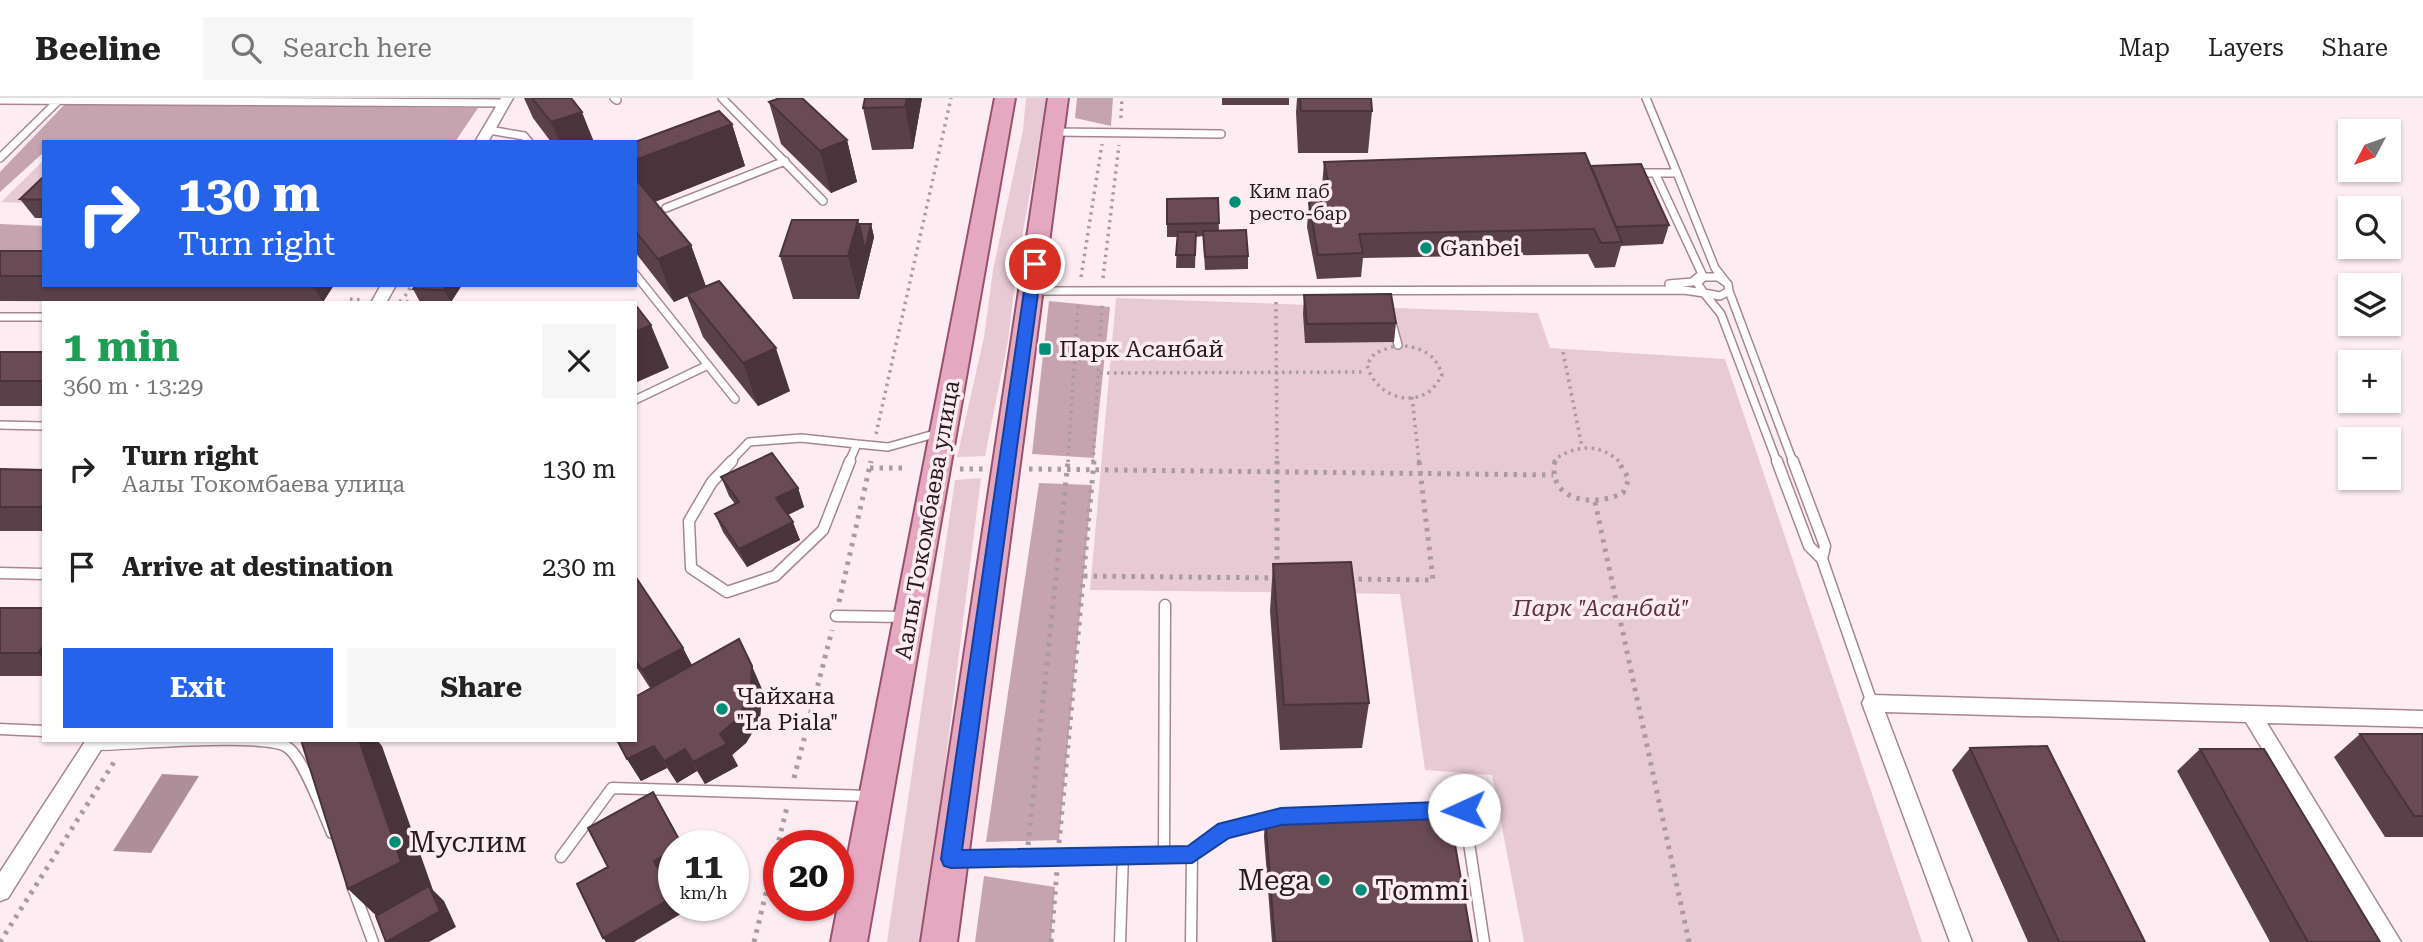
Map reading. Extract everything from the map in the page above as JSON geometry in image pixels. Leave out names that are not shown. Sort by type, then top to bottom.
[{"type":"main road","name":"Аалы Токомбаева улица","points":[[849,942],[1005,98]]},
{"type":"main road","points":[[939,942],[1058,98]]},
{"type":"street","points":[[482,140],[506,101]]},
{"type":"street","points":[[1961,942],[1872,703],[2423,719]]},
{"type":"street","points":[[2252,715],[2390,942]]},
{"type":"street","points":[[0,891],[95,743]]},
{"type":"lane","points":[[722,98],[823,201]]},
{"type":"lane","points":[[1646,98],[1715,268],[1728,286],[1825,546],[1822,559]]},
{"type":"lane","points":[[0,158],[60,99]]},
{"type":"lane","points":[[0,100],[506,101]]},
{"type":"lane","points":[[489,130],[524,136],[527,140]]},
{"type":"lane","points":[[1054,132],[1221,134]]},
{"type":"lane","points":[[666,208],[785,161]]},
{"type":"lane","points":[[1655,173],[1700,268],[1702,274],[1697,284],[1721,314],[1808,546],[1822,559],[1872,703]]},
{"type":"lane","points":[[1628,174],[1677,173]]},
{"type":"lane","points":[[637,276],[736,399]]},
{"type":"lane","points":[[1102,290],[1682,284],[1713,276],[1728,286]]},
{"type":"lane","points":[[1031,291],[1684,290],[1720,296],[1728,286]]},
{"type":"lane","points":[[1385,291],[1388,304]]},
{"type":"lane","points":[[0,317],[42,317]]},
{"type":"lane","points":[[1391,318],[1398,345]]},
{"type":"lane","points":[[637,399],[708,365]]},
{"type":"lane","points":[[0,425],[42,426]]},
{"type":"lane","points":[[857,443],[823,530],[775,576],[727,592],[691,568],[689,521],[712,482],[749,442],[801,438],[857,443],[888,447],[943,432]]},
{"type":"lane","points":[[0,573],[42,573]]},
{"type":"lane","points":[[1164,855],[1166,605]]},
{"type":"lane","points":[[836,616],[909,617]]},
{"type":"lane","points":[[0,729],[42,730]]},
{"type":"lane","points":[[95,743],[124,746],[203,742]]},
{"type":"lane","points":[[271,742],[288,747],[302,765],[335,842]]},
{"type":"lane","points":[[561,857],[612,789],[876,797]]},
{"type":"lane","points":[[1425,811],[1464,810],[1484,942]]},
{"type":"lane","points":[[951,859],[1192,855],[1224,831],[1281,817]]},
{"type":"lane","points":[[1119,942],[1123,855]]},
{"type":"lane","points":[[1191,942],[1192,855]]},
{"type":"lane","points":[[350,880],[373,942]]},
{"type":"path","points":[[754,942],[836,616],[951,98]]},
{"type":"path","points":[[1051,942],[1093,470],[1100,373],[1102,290],[1122,98]]},
{"type":"path","points":[[1027,858],[1067,470],[1079,290],[1104,133]]},
{"type":"path","points":[[1276,578],[1277,291]]},
{"type":"path","points":[[1398,345],[1430,354],[1441,368],[1442,376],[1433,390],[1412,397],[1391,395],[1374,386],[1366,372],[1366,364],[1377,351],[1398,345]]},
{"type":"path","points":[[1563,352],[1582,447]]},
{"type":"path","points":[[1100,373],[1366,372]]},
{"type":"path","points":[[1342,579],[1433,580],[1412,397]]},
{"type":"path","points":[[1582,447],[1593,448],[1613,456],[1621,463],[1629,479],[1623,493],[1616,498],[1595,502],[1568,494],[1558,485],[1553,475],[1555,459],[1571,449],[1582,447]]},
{"type":"path","points":[[870,468],[908,468]]},
{"type":"path","points":[[952,469],[987,469]]},
{"type":"path","points":[[1029,469],[1553,475]]},
{"type":"path","points":[[1595,502],[1689,942]]},
{"type":"path","points":[[1084,576],[1290,578]]},
{"type":"path","points":[[1,942],[124,746]]},
{"type":"green space","points":[[1026,98],[1047,98],[1017,265],[1008,341],[985,456],[957,457],[984,337],[993,270],[1023,130]]},
{"type":"green space","points":[[42,162],[42,184],[25,203],[1,202]]},
{"type":"green space","name":"Парк \"Асанбай\"","points":[[1116,298],[1538,313],[1550,348],[1725,359],[1922,942],[1524,942],[1492,775],[1425,770],[1400,594],[1090,590]]},
{"type":"green space","points":[[981,478],[923,942],[887,942],[955,480]]},
{"type":"shaded area","points":[[1077,98],[1113,98],[1111,126],[1075,118]]},
{"type":"shaded area","points":[[65,104],[478,108],[456,140],[42,140],[42,154],[0,192],[0,172]]},
{"type":"shaded area","points":[[0,224],[42,226],[42,269],[0,269]]},
{"type":"shaded area","points":[[1049,301],[1110,307],[1094,458],[1032,454]]},
{"type":"shaded area","points":[[1039,483],[1092,485],[1059,840],[986,842]]},
{"type":"shaded area","points":[[162,774],[199,776],[151,853],[113,851]]},
{"type":"shaded area","points":[[984,876],[1055,887],[1051,942],[975,942]]},
{"type":"building","points":[[532,98],[571,98],[582,112],[551,122]]},
{"type":"building","points":[[780,98],[802,98],[847,140],[820,151],[769,102]]},
{"type":"building","points":[[865,98],[907,98],[905,107],[863,108]]},
{"type":"building","points":[[1300,98],[1371,98],[1372,111],[1301,111]]},
{"type":"building","points":[[719,111],[732,124],[637,159],[637,141]]},
{"type":"building","points":[[1585,153],[1622,242],[1601,243],[1594,229],[1359,234],[1363,253],[1318,255],[1309,203],[1330,192],[1324,162]]},
{"type":"building","points":[[1641,164],[1669,225],[1616,227],[1591,166]]},
{"type":"building","points":[[42,178],[42,200],[20,199]]},
{"type":"building","points":[[637,180],[691,245],[658,259],[637,233]]},
{"type":"building","points":[[1218,198],[1219,223],[1167,224],[1167,199]]},
{"type":"building","points":[[792,220],[858,220],[848,256],[780,256]]},
{"type":"building","points":[[859,224],[871,224],[865,250]]},
{"type":"building","points":[[1246,230],[1248,256],[1205,257],[1203,231]]},
{"type":"building","points":[[1178,232],[1196,232],[1195,255],[1176,255]]},
{"type":"building","points":[[0,251],[42,251],[42,276],[0,276]]},
{"type":"building","points":[[719,281],[776,348],[743,363],[687,294]]},
{"type":"building","points":[[414,287],[446,287],[444,290],[413,289]]},
{"type":"building","points":[[1391,294],[1396,323],[1307,324],[1304,295]]},
{"type":"building","points":[[637,307],[651,325],[637,331]]},
{"type":"building","points":[[0,352],[42,352],[42,381],[0,381]]},
{"type":"building","points":[[772,453],[798,488],[776,498],[793,522],[739,549],[715,514],[739,502],[721,477]]},
{"type":"building","points":[[0,469],[42,470],[42,507],[0,507]]},
{"type":"building","points":[[1351,562],[1369,703],[1284,705],[1273,564]]},
{"type":"building","points":[[637,579],[683,648],[642,670],[637,663]]},
{"type":"building","points":[[0,608],[42,608],[42,648],[38,653],[0,653]]},
{"type":"building","points":[[739,639],[752,666],[750,697],[735,721],[720,734],[727,744],[693,762],[685,749],[664,761],[654,746],[627,759],[618,742],[637,742],[637,696]]},
{"type":"building","points":[[2360,734],[2423,734],[2423,816],[2414,816]]},
{"type":"building","points":[[302,742],[360,742],[401,862],[348,889]]},
{"type":"building","points":[[2047,746],[2145,942],[2059,942],[1970,748]]},
{"type":"building","points":[[2200,749],[2264,749],[2380,942],[2308,942]]},
{"type":"building","points":[[653,792],[674,830],[658,830],[658,859],[654,861],[658,869],[658,906],[603,938],[577,884],[608,867],[588,828]]},
{"type":"building","name":"Tommi","points":[[1449,810],[1472,942],[1275,942],[1265,816]]},
{"type":"building","points":[[429,886],[440,911],[386,942],[376,916]]},
{"type":"place","name":"Ким паб ресто-бар","points":[[1235,202]]},
{"type":"place","name":"Ganbei","points":[[1426,248]]},
{"type":"place","name":"Парк Асанбай","points":[[1045,349]]},
{"type":"place","name":"Чайхана \"La Piala\"","points":[[722,709]]},
{"type":"place","name":"Муслим","points":[[395,842]]},
{"type":"place","name":"Mega","points":[[1324,880]]},
{"type":"place","name":"Tommi","points":[[1361,890]]},
{"type":"route","points":[[1035,264],[951,859],[1192,855],[1224,831],[1281,817],[1464,810]]}]
